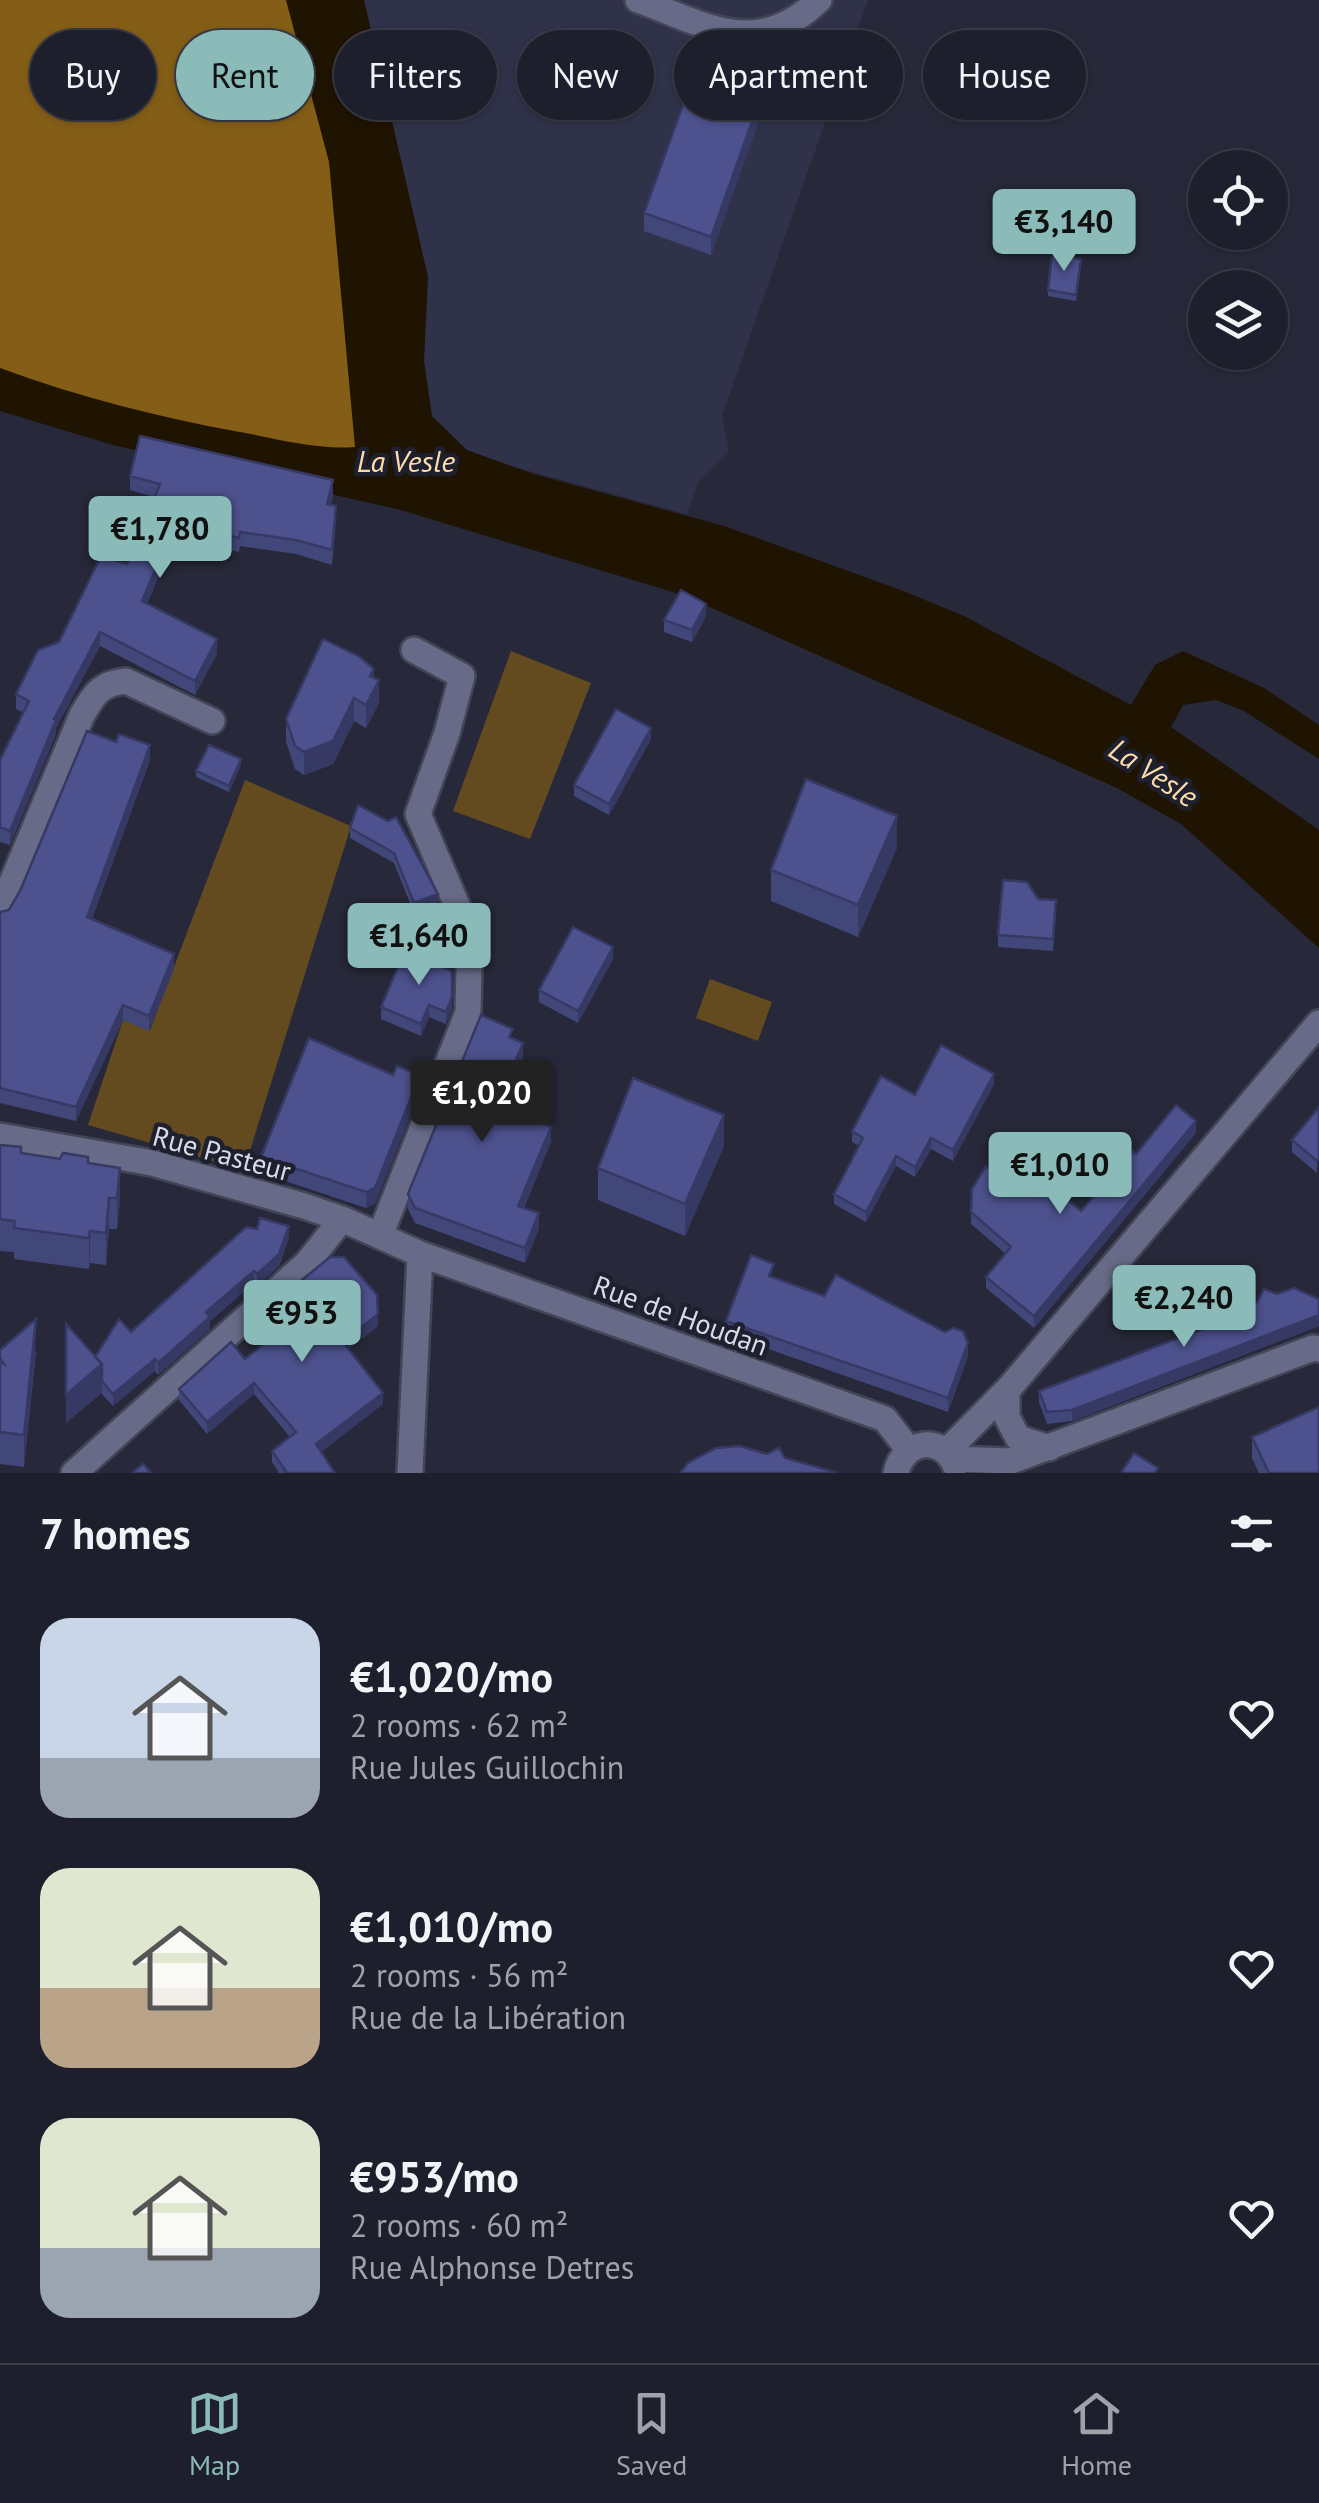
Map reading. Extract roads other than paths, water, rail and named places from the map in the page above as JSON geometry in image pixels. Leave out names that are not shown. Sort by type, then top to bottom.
[{"type":"street","points":[[638,0],[730,34],[777,31],[819,0]]},
{"type":"street","points":[[380,1236],[468,1012],[469,969],[458,908],[418,814],[447,733],[462,676],[414,650]]},
{"type":"street","points":[[0,911],[96,690],[126,681],[212,720]]},
{"type":"street","points":[[952,1461],[1007,1390],[1319,1023]]},
{"type":"street","name":"Rue Pasteur","points":[[0,1136],[152,1164],[342,1218],[420,1254]]},
{"type":"street","points":[[74,1473],[307,1263],[342,1218]]},
{"type":"street","points":[[410,1473],[420,1254]]},
{"type":"street","name":"Rue de Houdan","points":[[420,1254],[886,1419],[909,1450]]},
{"type":"street","points":[[896,1473],[909,1450],[928,1444],[952,1461],[1011,1461],[1249,1371],[1319,1349]]},
{"type":"street","points":[[1007,1390],[1007,1417],[1018,1438],[1049,1448]]},
{"type":"water","name":"La Vesle","points":[[286,0],[364,0],[371,30],[334,30],[334,120],[392,120],[428,277],[424,361],[432,416],[467,450],[534,474],[724,526],[898,589],[964,616],[1131,705],[1155,665],[1183,651],[1264,688],[1319,725],[1319,759],[1244,711],[1216,700],[1183,705],[1171,727],[1319,830],[1319,948],[1181,824],[1117,788],[683,595],[397,509],[113,445],[0,411],[0,368],[89,397],[179,420],[298,443],[355,447],[329,162],[314,105],[314,30],[294,30]]}]
